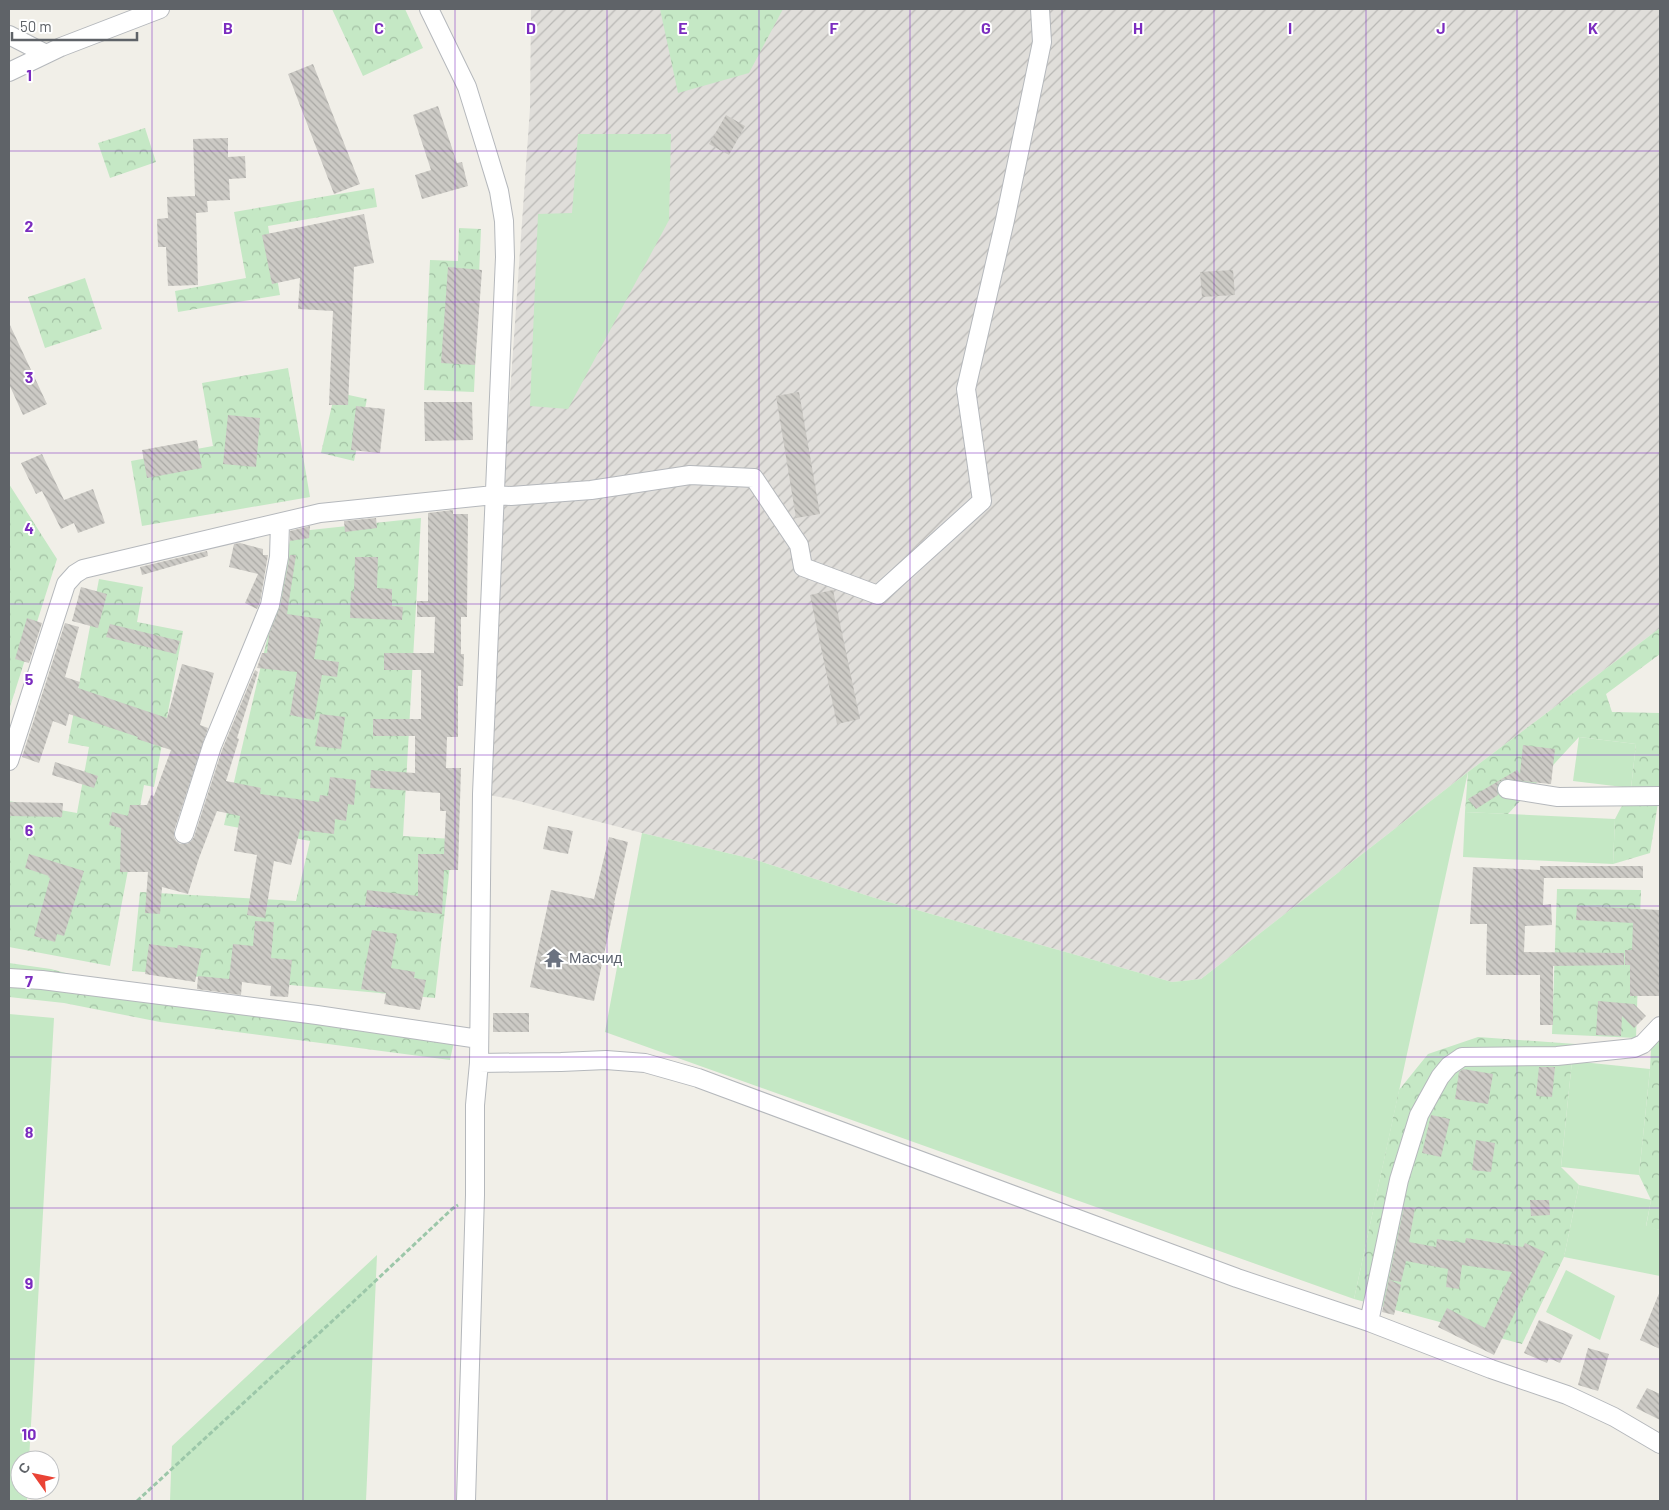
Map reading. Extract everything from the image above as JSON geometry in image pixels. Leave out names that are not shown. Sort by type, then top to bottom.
[{"type":"street","points":[[9,72],[46,54],[160,9]]},
{"type":"street","points":[[429,9],[467,87],[499,192],[504,221],[505,257],[482,794],[479,1063],[475,1105],[475,1195],[466,1501]]},
{"type":"street","points":[[9,762],[66,584],[75,574],[84,570],[320,513],[494,495],[512,496],[591,490],[690,475],[754,478],[799,545],[803,567],[878,595],[982,501],[966,389],[1005,220],[1042,42],[1040,9]]},
{"type":"street","points":[[9,35],[46,54]]},
{"type":"street","points":[[184,834],[212,746],[270,605],[279,557],[280,523]]},
{"type":"street","points":[[1507,789],[1558,797],[1660,796]]},
{"type":"street","points":[[9,978],[42,980],[317,1015],[479,1040]]},
{"type":"street","points":[[1369,1322],[1399,1180],[1419,1115],[1440,1077],[1449,1066],[1462,1057],[1556,1056],[1634,1048],[1643,1044],[1660,1026]]},
{"type":"street","points":[[479,1063],[606,1060],[645,1063],[698,1078],[1237,1278],[1369,1322],[1491,1369],[1567,1395],[1614,1417],[1660,1444]]},
{"type":"path","points":[[137,1501],[452,1209],[475,1195]]},
{"type":"shaded area","points":[[531,9],[1660,9],[1660,628],[1468,772],[1201,979],[1172,982],[878,899],[753,859],[511,799],[482,794],[530,108]]},
{"type":"green space","points":[[332,9],[405,9],[423,48],[363,76]]},
{"type":"green space","points":[[660,9],[783,9],[749,73],[678,93]]},
{"type":"green space","points":[[145,128],[156,162],[110,178],[98,143]]},
{"type":"green space","points":[[578,134],[671,134],[669,220],[568,409],[530,406],[538,214],[572,213]]},
{"type":"green space","points":[[374,188],[377,207],[268,226],[280,295],[178,312],[175,291],[246,278],[234,212]]},
{"type":"green space","points":[[459,228],[481,229],[474,392],[424,390],[430,260],[458,261]]},
{"type":"green space","points":[[85,278],[102,329],[45,348],[28,297]]},
{"type":"green space","points":[[288,368],[310,497],[142,526],[131,461],[213,446],[202,383]]},
{"type":"green space","points":[[335,392],[367,399],[354,461],[321,453]]},
{"type":"green space","points":[[9,484],[57,559],[9,710]]},
{"type":"green space","points":[[421,518],[403,836],[453,839],[435,998],[132,971],[140,892],[296,901],[310,841],[224,825],[292,532]]},
{"type":"green space","points":[[99,579],[143,587],[137,622],[183,631],[154,787],[144,785],[110,966],[9,947],[9,801],[77,813],[89,747],[68,743]]},
{"type":"green space","points":[[1660,628],[1660,654],[1606,694],[1612,712],[1660,713],[1660,790],[1650,853],[1613,864],[1615,819],[1631,788],[1636,744],[1579,737],[1508,814],[1465,812],[1468,772]]},
{"type":"green space","points":[[1579,737],[1636,744],[1631,788],[1573,781]]},
{"type":"green space","points":[[1468,772],[1354,1299],[605,1032],[642,833],[753,859],[878,899],[1172,982],[1201,979]]},
{"type":"green space","points":[[1465,812],[1615,819],[1613,864],[1463,857]]},
{"type":"green space","points":[[1557,889],[1641,890],[1636,1038],[1552,1034]]},
{"type":"green space","points":[[9,963],[51,969],[128,990],[455,1037],[450,1060],[160,1022],[64,1003],[9,997]]},
{"type":"green space","points":[[9,1014],[54,1018],[30,1450],[10,1450],[10,1500],[27,1501],[9,1501]]},
{"type":"green space","points":[[1660,1020],[1660,1230],[1646,1227],[1651,1200],[1639,1175],[1650,1069],[1652,1028]]},
{"type":"green space","points":[[1478,1037],[1617,1047],[1572,1061],[1561,1167],[1579,1185],[1564,1257],[1522,1344],[1354,1299],[1399,1090],[1428,1054]]},
{"type":"green space","points":[[1572,1061],[1650,1069],[1639,1175],[1561,1167]]},
{"type":"green space","points":[[1579,1185],[1651,1200],[1646,1226],[1660,1230],[1660,1276],[1564,1257]]},
{"type":"green space","points":[[377,1255],[366,1501],[170,1501],[172,1446]]},
{"type":"green space","points":[[1566,1270],[1615,1296],[1600,1340],[1546,1312]]},
{"type":"building","points":[[313,64],[360,184],[334,194],[288,74]]},
{"type":"building","points":[[438,106],[457,163],[462,162],[468,186],[422,199],[415,175],[431,170],[413,115]]},
{"type":"building","points":[[726,115],[745,126],[729,155],[709,144]]},
{"type":"building","points":[[228,138],[228,157],[245,156],[246,178],[229,179],[230,200],[207,201],[208,212],[196,213],[198,285],[168,286],[166,247],[158,247],[157,219],[168,218],[167,197],[195,196],[193,139]]},
{"type":"building","points":[[364,214],[374,263],[354,267],[348,405],[329,405],[333,311],[298,309],[300,278],[272,284],[262,235]]},
{"type":"building","points":[[448,267],[482,270],[475,365],[441,363]]},
{"type":"building","points":[[1233,270],[1235,295],[1202,297],[1200,272]]},
{"type":"building","points":[[9,323],[47,404],[23,415],[9,384]]},
{"type":"building","points":[[799,392],[820,514],[796,518],[776,396]]},
{"type":"building","points":[[424,402],[472,402],[473,440],[425,441]]},
{"type":"building","points":[[356,406],[385,409],[380,453],[351,450]]},
{"type":"building","points":[[228,415],[260,418],[256,467],[223,464]]},
{"type":"building","points":[[197,440],[202,468],[147,478],[142,450]]},
{"type":"building","points":[[42,454],[64,500],[93,489],[105,523],[78,533],[74,523],[61,529],[42,491],[36,494],[21,463]]},
{"type":"building","points":[[453,510],[453,514],[468,514],[467,617],[461,617],[461,654],[464,654],[463,686],[458,686],[458,737],[447,737],[446,768],[461,768],[458,870],[444,870],[442,914],[365,906],[367,890],[418,896],[418,854],[444,854],[446,811],[440,811],[440,793],[370,788],[371,770],[415,773],[415,736],[373,736],[373,719],[421,719],[421,670],[384,670],[384,653],[434,653],[435,617],[417,617],[417,601],[428,601],[428,513]]},
{"type":"building","points":[[376,518],[377,528],[345,532],[344,521]]},
{"type":"building","points":[[310,526],[309,538],[290,541],[290,531]]},
{"type":"building","points":[[240,543],[263,549],[263,555],[268,555],[260,602],[257,609],[245,603],[258,574],[229,567],[234,544]]},
{"type":"building","points":[[207,551],[208,556],[142,575],[140,567]]},
{"type":"building","points":[[290,555],[296,555],[287,614],[321,619],[314,659],[339,662],[337,677],[322,675],[314,720],[290,715],[297,672],[257,668],[262,653],[267,653],[269,634],[280,607]]},
{"type":"building","points":[[355,557],[378,557],[377,588],[392,589],[392,606],[403,607],[402,620],[350,618],[351,591],[354,592]]},
{"type":"building","points":[[81,587],[107,594],[98,628],[72,621]]},
{"type":"building","points":[[833,590],[860,719],[837,724],[810,595]]},
{"type":"building","points":[[27,618],[42,623],[29,663],[15,659]]},
{"type":"building","points":[[65,623],[79,627],[65,677],[80,682],[78,688],[167,718],[182,664],[214,673],[200,725],[208,728],[174,831],[174,837],[180,844],[187,844],[194,837],[222,750],[255,670],[258,672],[237,738],[239,739],[226,781],[261,788],[260,794],[319,802],[320,795],[328,796],[330,777],[356,780],[354,805],[348,804],[346,821],[335,819],[334,834],[300,830],[291,865],[274,861],[265,918],[247,915],[257,855],[234,851],[240,816],[217,811],[188,894],[162,887],[160,914],[145,913],[148,872],[120,872],[121,828],[109,825],[112,812],[128,816],[130,805],[147,805],[151,795],[154,796],[171,750],[69,714],[66,726],[53,721],[39,763],[22,757]]},
{"type":"building","points":[[110,624],[180,641],[176,654],[106,637]]},
{"type":"building","points":[[320,714],[345,717],[341,749],[315,746]]},
{"type":"building","points":[[1523,745],[1555,749],[1551,784],[1504,779],[1499,782],[1497,787],[1498,795],[1476,809],[1468,799],[1517,770],[1520,774]]},
{"type":"building","points":[[55,762],[98,776],[94,788],[52,775]]},
{"type":"building","points":[[10,802],[63,803],[62,817],[10,816]]},
{"type":"building","points":[[548,826],[573,831],[568,854],[543,849]]},
{"type":"building","points":[[609,837],[628,842],[594,1001],[530,987],[551,890],[594,899]]},
{"type":"building","points":[[29,854],[84,871],[64,936],[57,934],[55,942],[34,936],[50,878],[25,868]]},
{"type":"building","points":[[1540,866],[1643,866],[1643,878],[1544,878],[1543,905],[1551,904],[1552,925],[1525,926],[1524,952],[1624,953],[1624,965],[1553,966],[1553,1025],[1540,1025],[1540,975],[1486,975],[1487,924],[1470,924],[1473,867],[1540,870]]},
{"type":"building","points":[[1577,906],[1660,910],[1660,996],[1630,996],[1630,965],[1625,965],[1625,950],[1632,950],[1633,923],[1576,920]]},
{"type":"building","points":[[255,921],[274,922],[271,958],[292,960],[288,997],[270,996],[271,986],[242,982],[241,995],[197,989],[198,976],[229,979],[233,944],[253,946]]},
{"type":"building","points":[[372,930],[397,934],[391,968],[415,972],[414,978],[426,980],[420,1010],[384,1004],[386,993],[361,989]]},
{"type":"building","points":[[149,944],[177,948],[178,945],[202,949],[195,982],[145,974]]},
{"type":"building","points":[[1598,1001],[1634,1004],[1646,1016],[1634,1028],[1622,1016],[1621,1036],[1596,1035]]},
{"type":"building","points":[[493,1013],[529,1013],[529,1032],[493,1032]]},
{"type":"building","points":[[1539,1067],[1555,1067],[1552,1097],[1536,1096]]},
{"type":"building","points":[[1463,1069],[1493,1074],[1488,1104],[1455,1099],[1459,1072]]},
{"type":"building","points":[[1431,1115],[1450,1119],[1441,1157],[1422,1153]]},
{"type":"building","points":[[1476,1140],[1495,1143],[1491,1172],[1472,1170]]},
{"type":"building","points":[[1530,1200],[1549,1200],[1550,1215],[1531,1216]]},
{"type":"building","points":[[1404,1207],[1415,1208],[1409,1242],[1436,1247],[1437,1239],[1465,1243],[1466,1238],[1523,1247],[1525,1243],[1545,1252],[1494,1355],[1438,1327],[1447,1308],[1485,1328],[1512,1272],[1462,1265],[1459,1289],[1446,1287],[1448,1269],[1406,1261],[1401,1282],[1390,1280],[1401,1285],[1394,1315],[1382,1312]]},
{"type":"building","points":[[1660,1291],[1660,1349],[1640,1340]]},
{"type":"building","points":[[1539,1320],[1573,1335],[1560,1363],[1549,1358],[1547,1363],[1524,1353]]},
{"type":"building","points":[[1588,1348],[1609,1354],[1598,1391],[1578,1385]]},
{"type":"building","points":[[1647,1388],[1660,1394],[1660,1420],[1636,1408]]},
{"type":"place","name":"Масчид","points":[[554,958]]}]
